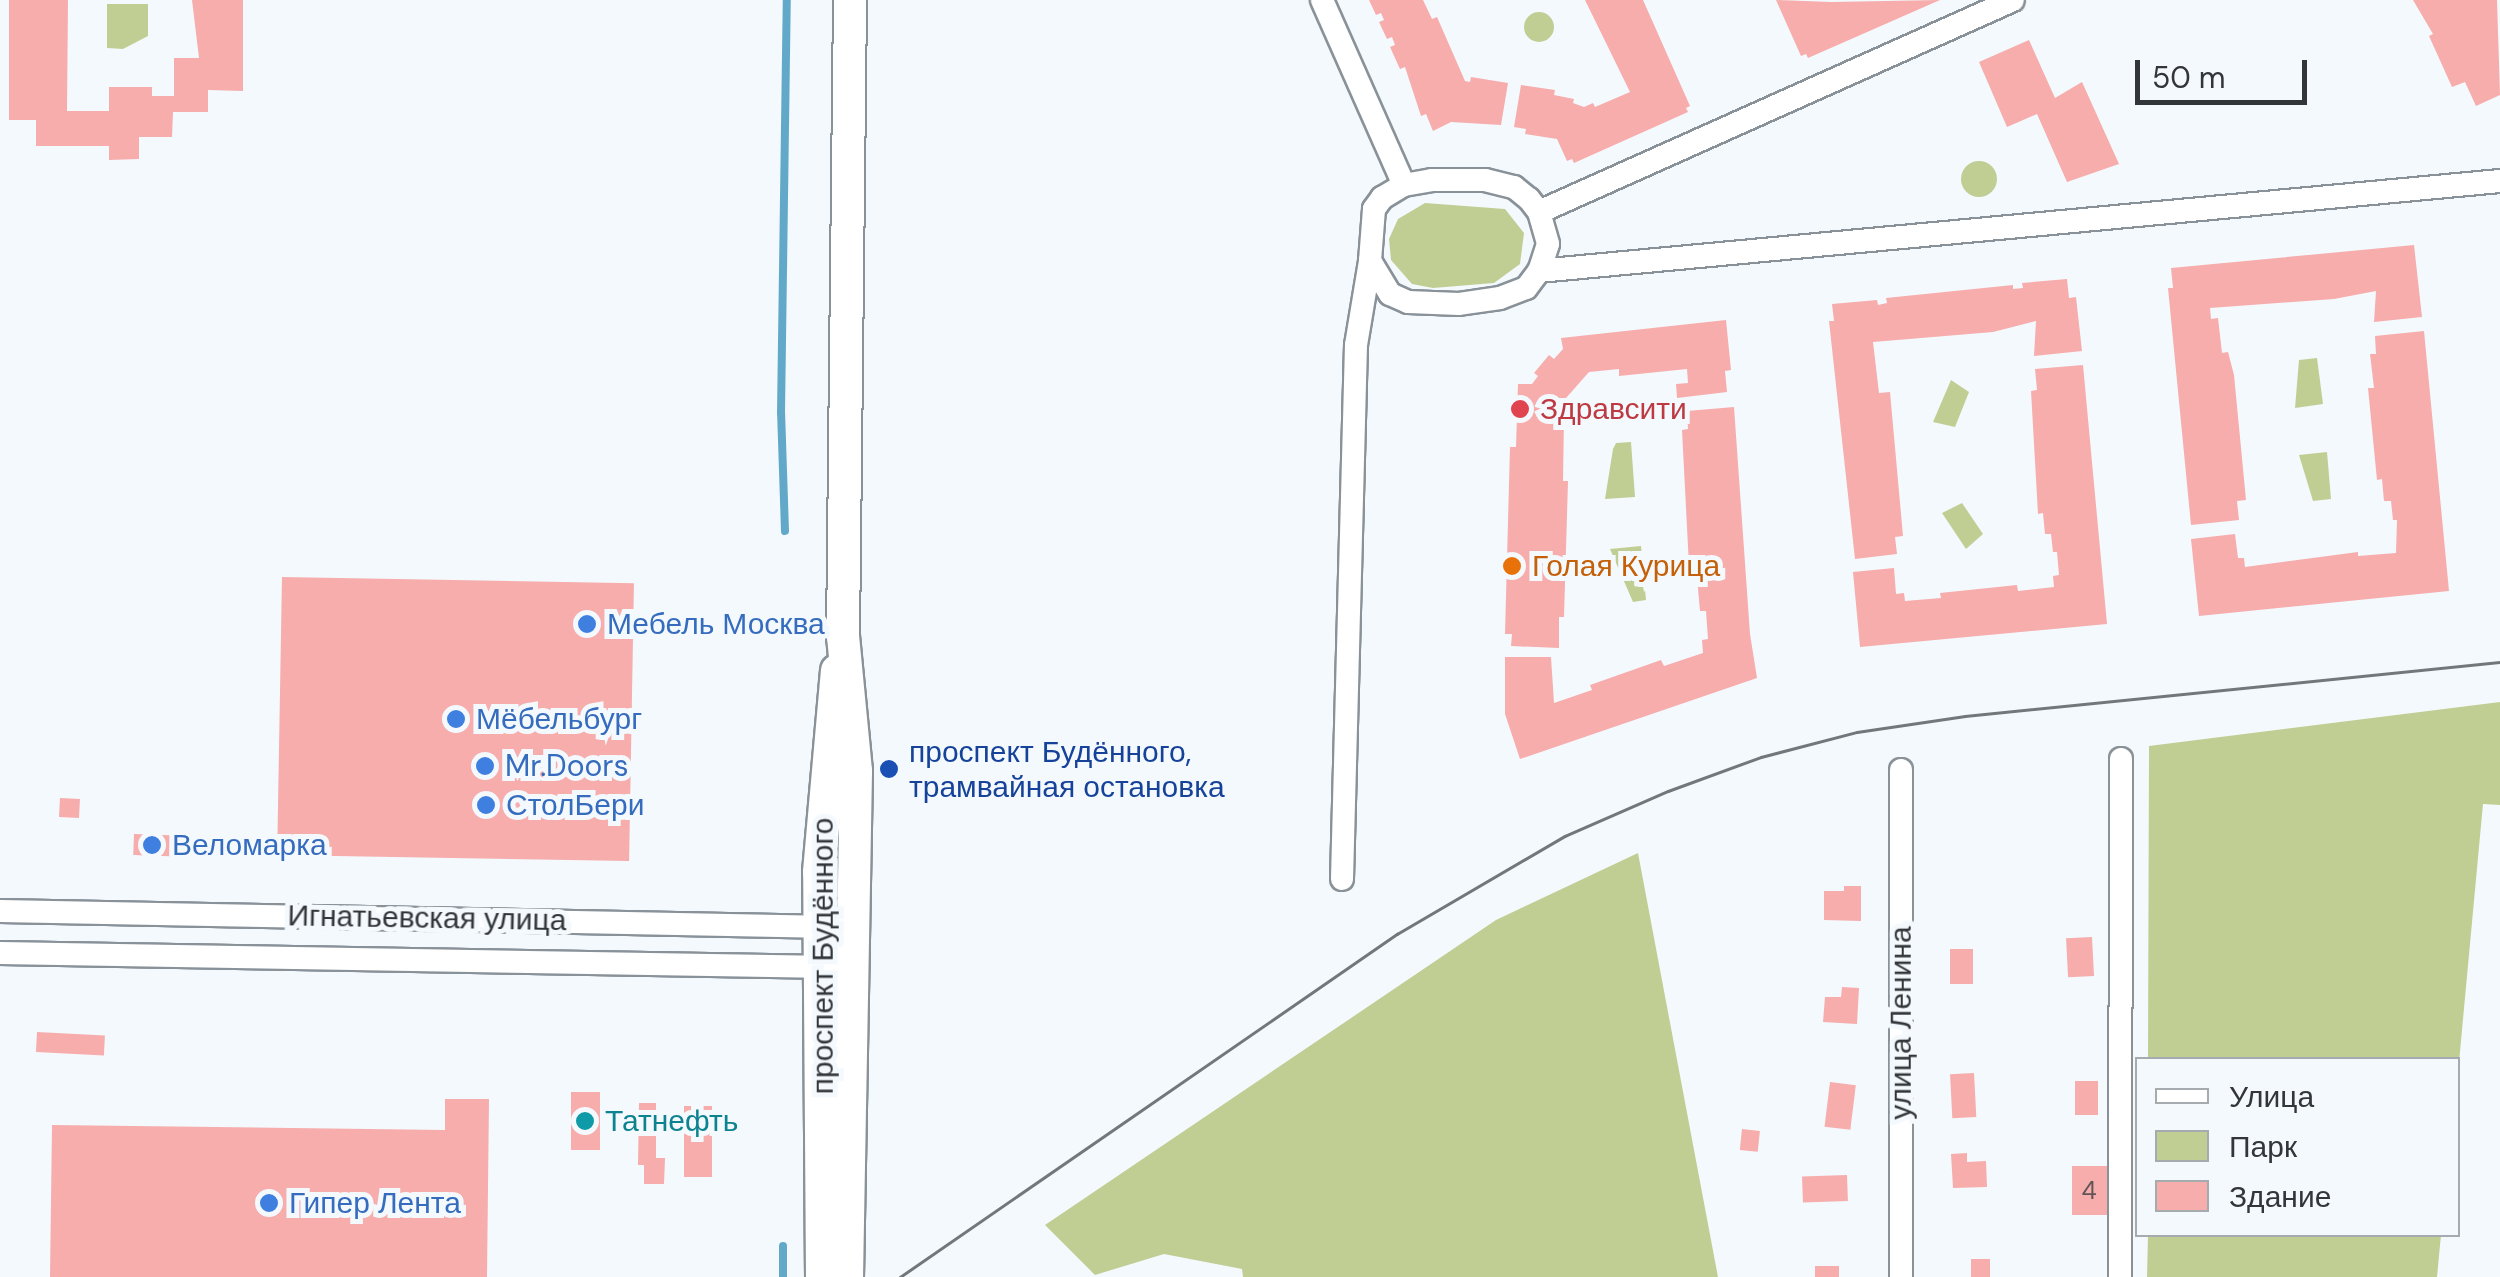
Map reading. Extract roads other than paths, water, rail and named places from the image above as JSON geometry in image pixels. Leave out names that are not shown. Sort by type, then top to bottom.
[{"type":"main road","name":"проспект Будённого","points":[[847,1277],[856,771],[843,637],[850,0]]},
{"type":"main road","name":"проспект Будённого","points":[[822,1277],[818,926],[830,711],[843,637]]},
{"type":"street","points":[[1322,0],[1404,185]]},
{"type":"street","points":[[1540,212],[2013,0]]},
{"type":"street","points":[[1342,879],[1356,345],[1374,209],[1382,198],[1404,185],[1432,180],[1485,180],[1514,187],[1540,212],[1548,244],[1539,271],[1526,288],[1500,298],[1434,304],[1390,294],[1370,261]]},
{"type":"street","points":[[1539,271],[2500,181]]},
{"type":"street","points":[[2120,1277],[2121,759]]},
{"type":"street","name":"улица Ленина","points":[[1901,770],[1902,1277]]},
{"type":"street","name":"Игнатьевская улица","points":[[0,911],[854,927]]},
{"type":"street","points":[[239,913],[239,956]]},
{"type":"street","name":"Игнатьевская улица","points":[[0,953],[854,966]]},
{"type":"waterway","points":[[785,531],[781,413],[787,0]]},
{"type":"waterway","points":[[783,1246],[783,1277]]},
{"type":"tram line","points":[[900,1277],[1397,934],[1565,836],[1668,791],[1761,757],[1857,732],[1965,716],[2500,662]]},
{"type":"place","name":"Здравсити","points":[[1520,409]]},
{"type":"place","name":"Голая Курица","points":[[1512,566]]},
{"type":"place","name":"Мебель Москва","points":[[587,624]]},
{"type":"place","name":"Мёбельбург","points":[[456,719]]},
{"type":"place","name":"Mr.Doors","points":[[485,766]]},
{"type":"place","name":"проспект Будённого, трамвайная остановка","points":[[889,769]]},
{"type":"place","name":"СтолБери","points":[[486,805]]},
{"type":"place","name":"Веломарка","points":[[152,845]]},
{"type":"place","name":"Татнефть","points":[[585,1121]]},
{"type":"place","name":"Гипер Лента","points":[[269,1203]]}]
